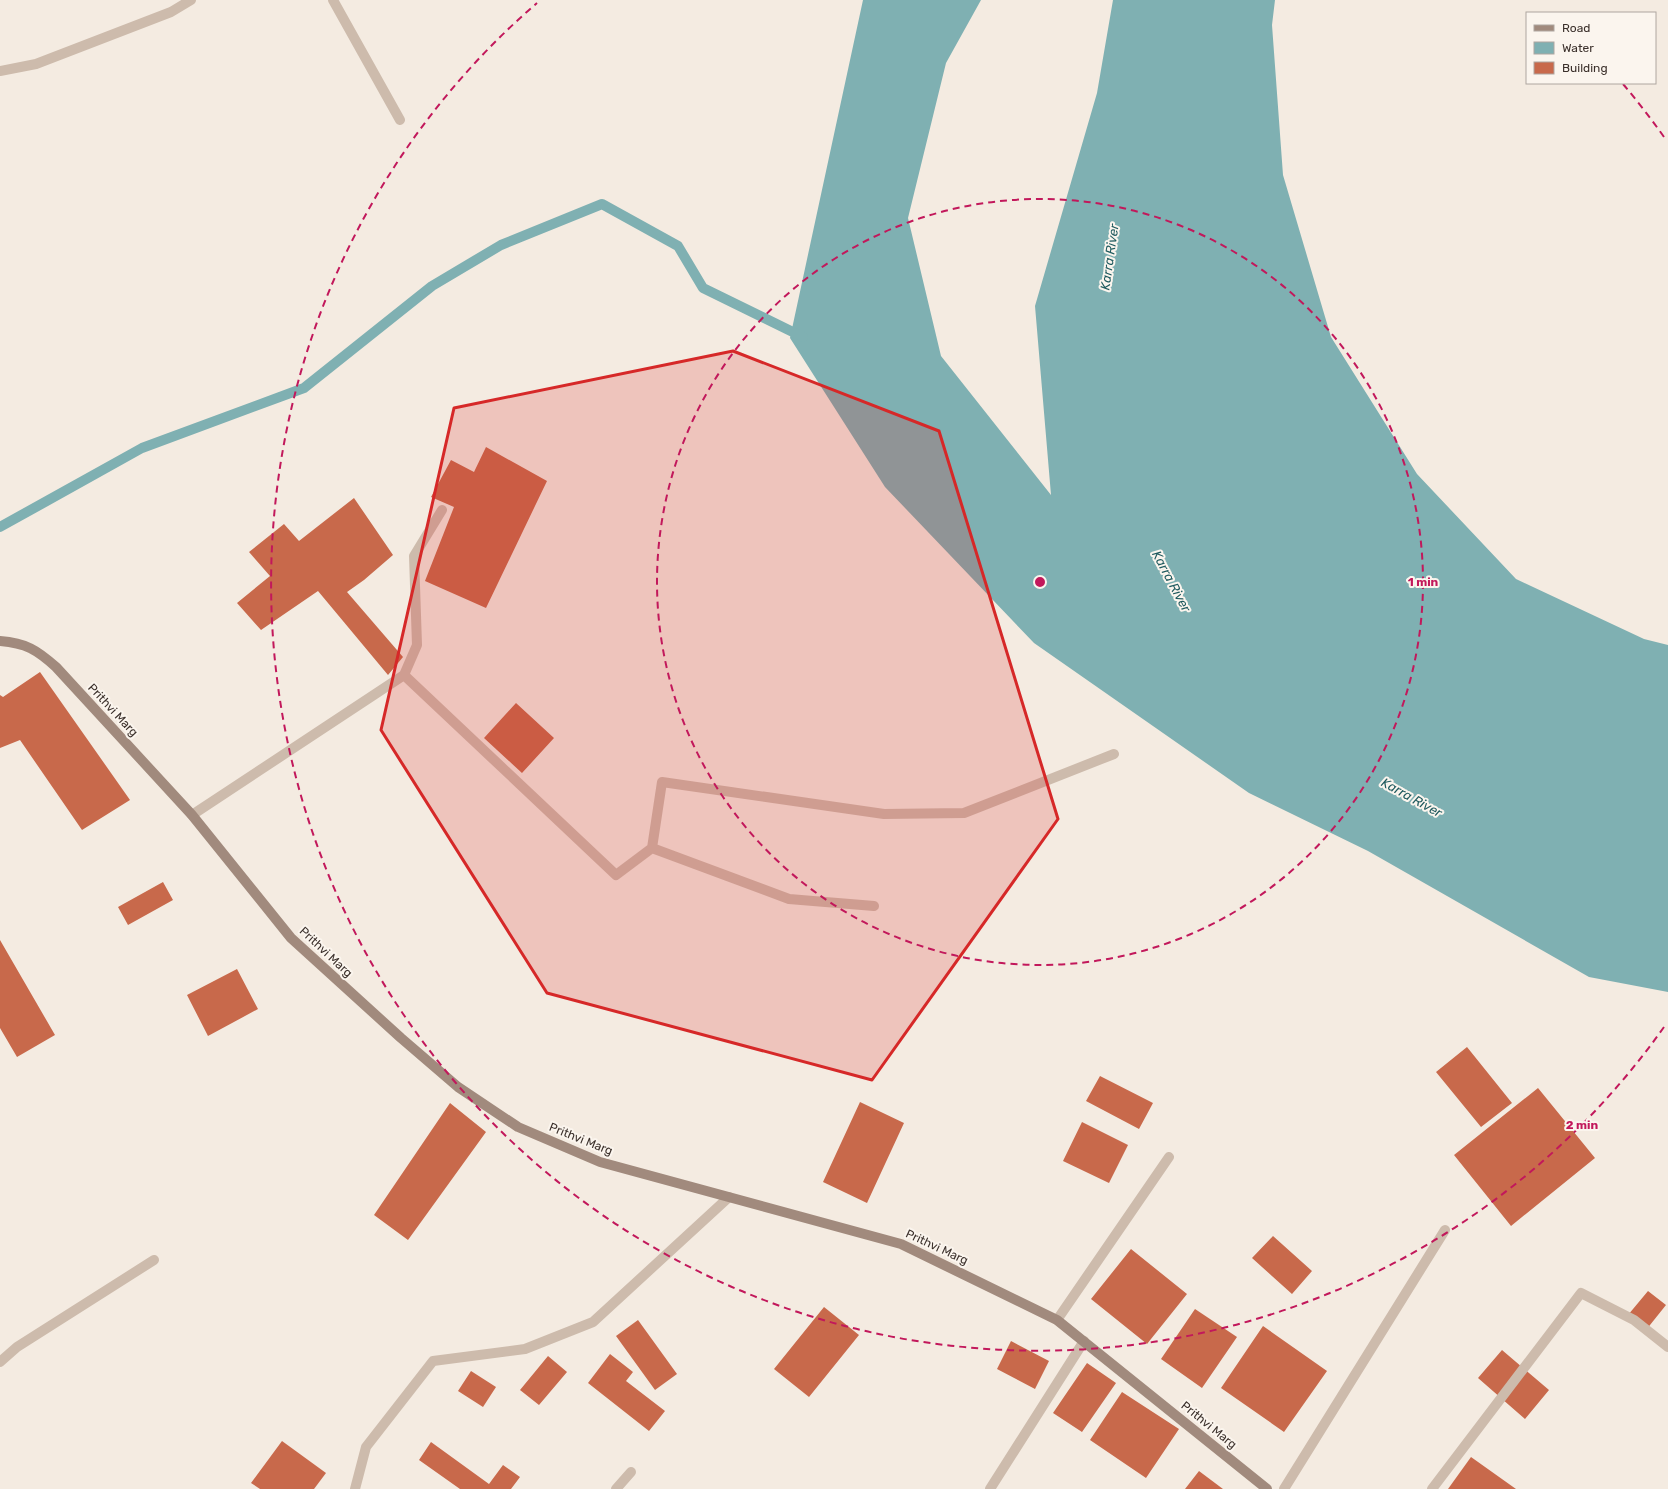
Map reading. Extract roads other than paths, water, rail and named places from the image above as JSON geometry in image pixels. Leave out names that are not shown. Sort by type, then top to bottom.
[{"type":"street","points":[[0,71],[36,64],[171,12],[192,0]]},
{"type":"street","points":[[333,0],[400,120]]},
{"type":"street","points":[[192,814],[404,675],[417,645],[414,556],[442,510]]},
{"type":"street","name":"Prithvi Marg","points":[[0,641],[14,642],[26,646],[38,651],[47,659],[192,814],[291,938],[401,1038],[458,1087],[518,1128],[600,1162],[901,1244],[1057,1320],[1267,1489]]},
{"type":"street","points":[[404,675],[616,875],[652,848],[662,782],[884,814],[964,814],[1114,754]]},
{"type":"street","points":[[652,848],[789,899],[874,906]]},
{"type":"street","points":[[1057,1320],[1169,1157]]},
{"type":"street","points":[[355,1489],[366,1447],[434,1361],[525,1349],[594,1322],[729,1197]]},
{"type":"street","points":[[1284,1489],[1445,1230]]},
{"type":"street","points":[[0,1362],[17,1347],[154,1260]]},
{"type":"street","points":[[1432,1489],[1581,1294],[1634,1320],[1668,1347]]},
{"type":"street","points":[[990,1489],[1084,1341]]},
{"type":"street","points":[[616,1489],[631,1472]]},
{"type":"water","name":"Karra River","points":[[863,0],[981,0],[946,63],[908,218],[941,356],[1051,495],[1035,306],[1097,93],[1113,0],[1275,0],[1272,25],[1283,175],[1331,337],[1417,474],[1516,579],[1644,639],[1668,645],[1668,992],[1589,977],[1368,851],[1249,793],[1034,643],[885,487],[790,338]]},
{"type":"waterway","points":[[0,527],[142,448],[304,388],[432,286],[501,245],[602,204],[678,246],[703,288],[803,337]]}]
